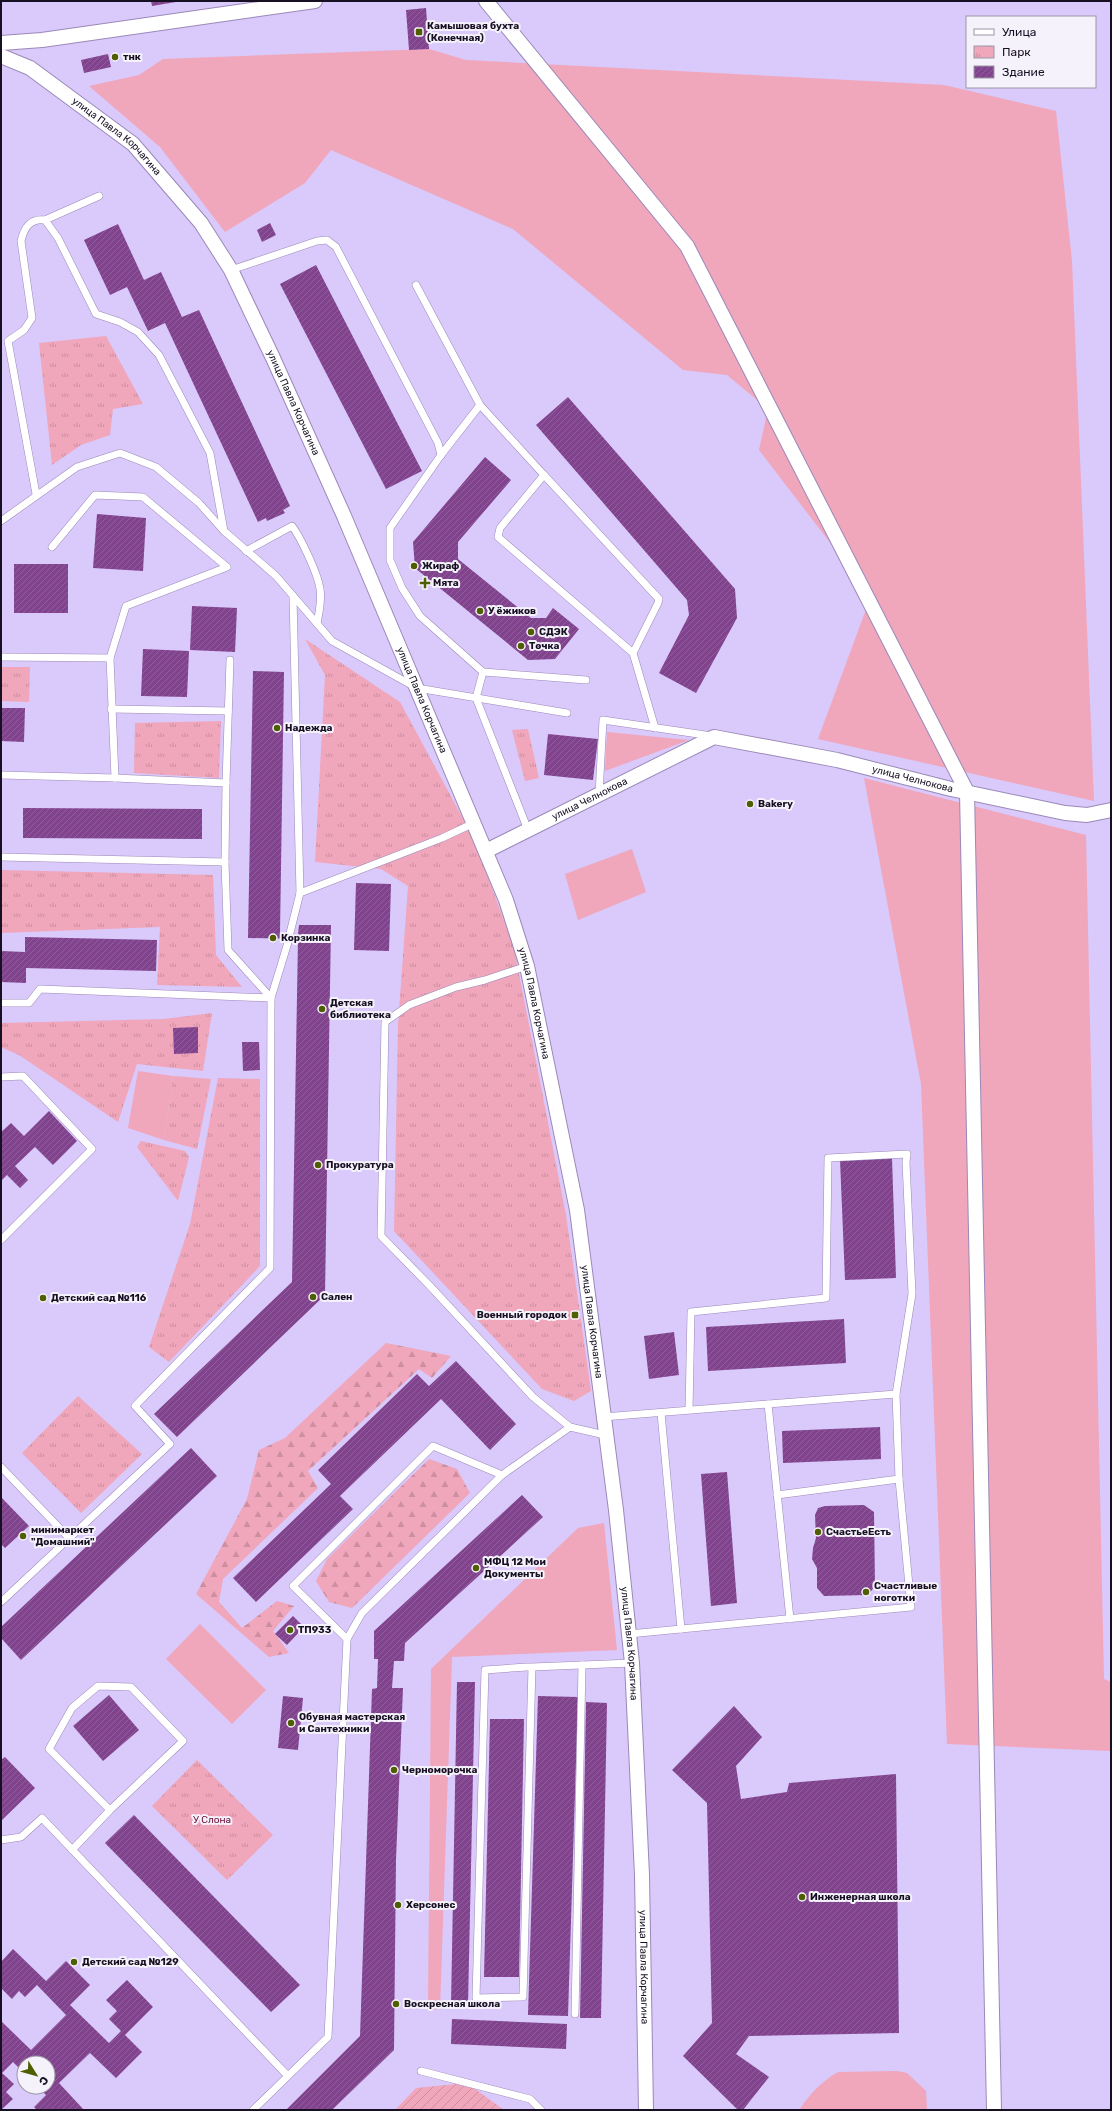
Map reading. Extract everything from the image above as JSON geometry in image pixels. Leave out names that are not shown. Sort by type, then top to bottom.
[{"type":"street","points":[[1,43],[42,40],[315,1]]},
{"type":"street","points":[[486,1],[687,246],[967,792],[994,2110]]},
{"type":"street","name":"улица Павла Корчагина","points":[[1,56],[30,68],[133,144],[201,223],[231,270],[276,365],[344,516],[506,900],[527,966],[577,1210],[605,1435],[616,1510],[632,1662],[642,1875],[646,2110]]},
{"type":"street","name":"улица Челнокова","points":[[486,851],[714,737],[837,760],[967,792],[1065,813],[1087,815],[1111,810]]},
{"type":"lane","points":[[36,494],[8,342],[24,330],[32,318],[21,241],[23,230],[30,222],[40,219],[45,220],[100,196]]},
{"type":"lane","points":[[45,220],[58,238],[96,314],[120,322],[138,332],[159,355],[210,452],[224,531]]},
{"type":"lane","points":[[231,270],[317,241],[328,240],[336,247],[438,443],[441,455]]},
{"type":"lane","points":[[416,285],[480,405],[659,598],[658,603],[633,653]]},
{"type":"lane","points":[[480,405],[441,455],[390,528],[390,560],[402,588],[420,616],[484,672],[586,680]]},
{"type":"lane","points":[[1,521],[36,494],[77,466],[120,453],[156,468],[199,503],[224,531],[276,576],[332,642],[417,688],[567,713]]},
{"type":"lane","points":[[544,475],[500,528],[498,537],[633,653],[655,728]]},
{"type":"lane","points":[[52,547],[95,495],[143,497],[227,568],[126,606],[110,658],[115,778]]},
{"type":"lane","points":[[246,551],[292,526],[309,557],[320,589],[317,623]]},
{"type":"lane","points":[[1,1602],[170,1444],[135,1406],[270,1268],[271,998],[300,893],[293,596]]},
{"type":"lane","points":[[1,657],[110,658]]},
{"type":"lane","points":[[230,660],[225,862],[228,950],[271,998]]},
{"type":"lane","points":[[484,672],[476,698],[528,830]]},
{"type":"lane","points":[[111,709],[228,711]]},
{"type":"lane","name":"улица Челнокова","points":[[599,794],[603,720],[714,737]]},
{"type":"lane","points":[[1,775],[226,783]]},
{"type":"lane","points":[[300,893],[442,838],[474,823]]},
{"type":"lane","points":[[1,857],[225,862]]},
{"type":"lane","points":[[527,966],[485,980],[456,987],[409,1005],[385,1022],[381,1236],[429,1285],[533,1397],[570,1427],[605,1435]]},
{"type":"lane","points":[[1,1003],[29,1003],[40,989],[271,998]]},
{"type":"lane","points":[[1,1077],[23,1076],[92,1149],[1,1240]]},
{"type":"lane","points":[[629,1634],[911,1607],[899,1479],[896,1394],[912,1294],[906,1162],[908,1154],[828,1158],[826,1298],[691,1312],[688,1410]]},
{"type":"lane","points":[[603,1417],[896,1394]]},
{"type":"lane","points":[[768,1404],[790,1619]]},
{"type":"lane","points":[[661,1412],[681,1629]]},
{"type":"lane","points":[[253,2110],[328,2036],[347,1639],[362,1613],[502,1475],[570,1427]]},
{"type":"lane","points":[[347,1639],[293,1586],[433,1446],[502,1475]]},
{"type":"lane","points":[[1,1467],[69,1538]]},
{"type":"lane","points":[[777,1495],[899,1479]]},
{"type":"lane","points":[[532,1667],[523,1998],[476,1998],[485,1670],[532,1667],[632,1662]]},
{"type":"lane","points":[[575,2014],[582,1665]]},
{"type":"lane","points":[[72,1850],[110,1810],[183,1741],[132,1687],[98,1686],[72,1708],[49,1749],[110,1810]]},
{"type":"lane","points":[[1,1840],[21,1837],[42,1818],[287,2075]]},
{"type":"lane","points":[[421,2071],[530,2099],[541,2110]]},
{"type":"green space","points":[[429,49],[466,60],[944,85],[1056,111],[1072,261],[1094,801],[818,739],[871,596],[759,450],[768,409],[727,375],[683,370],[513,229],[331,150],[305,183],[225,232],[160,147],[89,86],[139,75],[163,59]]},
{"type":"green space","points":[[106,336],[143,404],[113,409],[110,435],[81,445],[52,465],[39,343]]},
{"type":"green space","points":[[305,639],[400,702],[474,839],[514,948],[566,1215],[591,1391],[574,1401],[542,1389],[394,1231],[398,1025],[408,886],[381,869],[315,862],[325,675]]},
{"type":"green space","points":[[1,667],[30,667],[29,702],[1,701]]},
{"type":"green space","points":[[221,721],[219,778],[134,773],[135,723]]},
{"type":"green space","points":[[528,729],[539,778],[525,781],[512,730]]},
{"type":"green space","points":[[607,732],[689,740],[605,771]]},
{"type":"green space","points":[[864,778],[1086,835],[1104,1679],[1111,1682],[1111,1751],[947,1744],[921,1084]]},
{"type":"green space","points":[[632,849],[646,892],[578,920],[565,874]]},
{"type":"green space","points":[[1,870],[213,875],[216,955],[242,987],[157,985],[160,927],[1,933]]},
{"type":"green space","points":[[212,1013],[203,1071],[137,1064],[118,1122],[19,1055],[1,1047],[1,1023],[164,1019]]},
{"type":"green space","points":[[138,1071],[173,1076],[164,1140],[128,1128]]},
{"type":"green space","points":[[173,1076],[211,1079],[197,1149],[164,1140]]},
{"type":"green space","points":[[218,1078],[260,1079],[260,1266],[169,1362],[149,1347],[190,1224]]},
{"type":"green space","points":[[141,1141],[185,1151],[189,1157],[178,1201],[137,1147]]},
{"type":"green space","points":[[386,1343],[451,1356],[432,1378],[419,1369],[308,1471],[318,1488],[223,1579],[219,1602],[242,1628],[277,1601],[294,1606],[273,1631],[289,1653],[269,1657],[196,1594],[247,1499],[259,1450],[285,1438]]},
{"type":"green space","points":[[78,1396],[142,1454],[81,1513],[22,1453]]},
{"type":"green space","points":[[429,1459],[457,1469],[470,1493],[352,1608],[329,1602],[316,1581],[327,1559]]},
{"type":"green space","points":[[604,1523],[617,1650],[452,1657],[440,2009],[428,2010],[431,1669],[578,1528]]},
{"type":"green space","points":[[200,1624],[266,1690],[232,1724],[166,1659]]},
{"type":"green space","name":"У Слона","points":[[197,1760],[273,1835],[227,1880],[152,1806]]},
{"type":"green space","points":[[897,2071],[907,2073],[926,2091],[927,2110],[799,2110],[816,2089],[838,2072]]},
{"type":"green space","points":[[467,2083],[504,2110],[465,2110],[463,2108],[461,2110],[395,2110],[416,2088]]},
{"type":"building","points":[[151,1],[176,1],[176,2],[152,6]]},
{"type":"building","points":[[426,8],[429,49],[409,50],[406,10]]},
{"type":"building","points":[[108,54],[111,67],[84,73],[81,60]]},
{"type":"building","points":[[270,223],[276,235],[262,242],[257,230]]},
{"type":"building","points":[[118,224],[144,280],[161,272],[182,317],[199,310],[290,506],[283,510],[285,513],[267,521],[266,518],[258,522],[165,323],[148,331],[127,287],[110,295],[84,240]]},
{"type":"building","points":[[316,265],[422,471],[386,489],[280,284]]},
{"type":"building","points":[[568,397],[735,589],[737,618],[696,693],[659,673],[689,615],[687,600],[536,425]]},
{"type":"building","points":[[485,457],[511,480],[458,542],[458,559],[531,618],[546,618],[553,608],[579,629],[555,659],[528,660],[415,568],[413,542]]},
{"type":"building","points":[[97,514],[146,518],[143,571],[93,568]]},
{"type":"building","points":[[14,564],[68,564],[68,613],[14,613]]},
{"type":"building","points":[[192,606],[237,608],[235,652],[190,650]]},
{"type":"building","points":[[143,649],[189,651],[187,697],[141,696]]},
{"type":"building","points":[[253,671],[284,672],[280,933],[298,934],[299,925],[331,925],[325,1295],[177,1437],[154,1414],[292,1282],[298,939],[248,938]]},
{"type":"building","points":[[1,708],[25,708],[24,742],[1,741]]},
{"type":"building","points":[[548,734],[598,739],[593,780],[544,775]]},
{"type":"building","points":[[23,808],[202,809],[202,839],[23,838]]},
{"type":"building","points":[[356,883],[391,884],[389,951],[354,950]]},
{"type":"building","points":[[25,937],[157,940],[156,971],[26,968],[26,983],[1,982],[1,951],[25,952]]},
{"type":"building","points":[[198,1027],[198,1053],[174,1054],[173,1028]]},
{"type":"building","points":[[242,1042],[259,1042],[260,1070],[243,1071]]},
{"type":"building","points":[[49,1111],[77,1141],[53,1165],[35,1147],[15,1166],[28,1180],[20,1188],[7,1175],[1,1181],[1,1132],[11,1123],[24,1136]]},
{"type":"building","points":[[892,1158],[896,1278],[845,1280],[840,1160]]},
{"type":"building","points":[[844,1319],[846,1363],[708,1371],[706,1327]]},
{"type":"building","points":[[674,1332],[679,1375],[649,1379],[644,1336]]},
{"type":"building","points":[[456,1361],[516,1424],[490,1450],[441,1399],[340,1496],[353,1509],[256,1602],[233,1578],[331,1484],[318,1470],[417,1374],[429,1386]]},
{"type":"building","points":[[880,1427],[881,1459],[783,1463],[782,1431]]},
{"type":"building","points":[[191,1448],[217,1476],[21,1660],[1,1638],[1,1627]]},
{"type":"building","points":[[727,1472],[737,1603],[711,1606],[701,1474]]},
{"type":"building","points":[[522,1495],[543,1517],[405,1643],[404,1661],[394,1661],[392,1688],[403,1688],[396,1860],[394,2050],[332,2110],[286,2110],[360,2036],[372,1689],[377,1688],[378,1659],[374,1659],[374,1631]]},
{"type":"building","points":[[1,1497],[29,1526],[5,1548],[1,1544]]},
{"type":"building","points":[[864,1505],[874,1512],[875,1586],[868,1595],[824,1596],[817,1588],[817,1568],[812,1559],[816,1538],[815,1515],[818,1508],[825,1506]]},
{"type":"building","name":"ТП933","points":[[293,1616],[304,1627],[287,1645],[275,1634]]},
{"type":"building","points":[[457,1682],[475,1682],[468,2006],[451,2005]]},
{"type":"building","points":[[109,1695],[139,1730],[103,1761],[73,1726]]},
{"type":"building","name":"Обувная мастерская и Сантехники","points":[[283,1696],[303,1698],[298,1750],[278,1748]]},
{"type":"building","points":[[538,1696],[578,1697],[568,2016],[528,2015]]},
{"type":"building","points":[[586,1702],[607,1703],[601,2018],[580,2018]]},
{"type":"building","points":[[734,1706],[762,1737],[736,1766],[741,1799],[787,1792],[789,1783],[896,1774],[899,2033],[749,2036],[736,2054],[769,2077],[743,2110],[738,2110],[683,2056],[712,2023],[707,1803],[672,1770]]},
{"type":"building","points":[[490,1719],[524,1719],[519,1977],[484,1977]]},
{"type":"building","points":[[5,1757],[35,1788],[2,1820],[1,1760]]},
{"type":"building","points":[[134,1815],[300,1985],[271,2012],[105,1843]]},
{"type":"building","points":[[13,1949],[46,1981],[66,1961],[90,1985],[70,2005],[109,2043],[121,2031],[109,2019],[117,2011],[106,2000],[127,1980],[153,2007],[125,2035],[142,2052],[116,2078],[90,2053],[59,2083],[84,2110],[37,2110],[34,2107],[46,2095],[56,2095],[56,2055],[16,2055],[16,2065],[13,2062],[2,2073],[14,2084],[6,2092],[13,2099],[1,2110],[1,2021],[31,2050],[66,2015],[37,1985],[25,1997],[19,1991],[12,1999],[1,1988],[1,1962]]},
{"type":"building","points":[[452,2019],[567,2024],[566,2049],[451,2044]]},
{"type":"place","name":"Камышовая бухта (Конечная)","points":[[419,32]]},
{"type":"place","name":"тнк","points":[[115,57]]},
{"type":"place","name":"Жираф","points":[[414,566]]},
{"type":"place","name":"Мята","points":[[425,583]]},
{"type":"place","name":"У ёжиков","points":[[480,611]]},
{"type":"place","name":"СДЭК","points":[[531,632]]},
{"type":"place","name":"Точка","points":[[521,646]]},
{"type":"place","name":"Надежда","points":[[277,728]]},
{"type":"place","name":"Bakery","points":[[750,804]]},
{"type":"place","name":"Корзинка","points":[[273,938]]},
{"type":"place","name":"Детская библиотека","points":[[322,1009]]},
{"type":"place","name":"Прокуратура","points":[[318,1165]]},
{"type":"place","name":"Сален","points":[[313,1297]]},
{"type":"place","name":"Детский сад №116","points":[[43,1298]]},
{"type":"place","name":"Военный городок","points":[[575,1315]]},
{"type":"place","name":"СчастьеЕсть","points":[[818,1532]]},
{"type":"place","name":"минимаркет \"Домашний\"","points":[[23,1536]]},
{"type":"place","name":"МФЦ 12 Мои Документы","points":[[476,1568]]},
{"type":"place","name":"Счастливые ноготки","points":[[866,1592]]},
{"type":"place","name":"ТП933","points":[[290,1630]]},
{"type":"place","name":"Обувная мастерская и Сантехники","points":[[291,1723]]},
{"type":"place","name":"Черноморочка","points":[[394,1770]]},
{"type":"place","name":"Инженерная школа","points":[[802,1897]]},
{"type":"place","name":"Херсонес","points":[[398,1905]]},
{"type":"place","name":"Детский сад №129","points":[[74,1962]]},
{"type":"place","name":"Воскресная школа","points":[[396,2004]]}]
